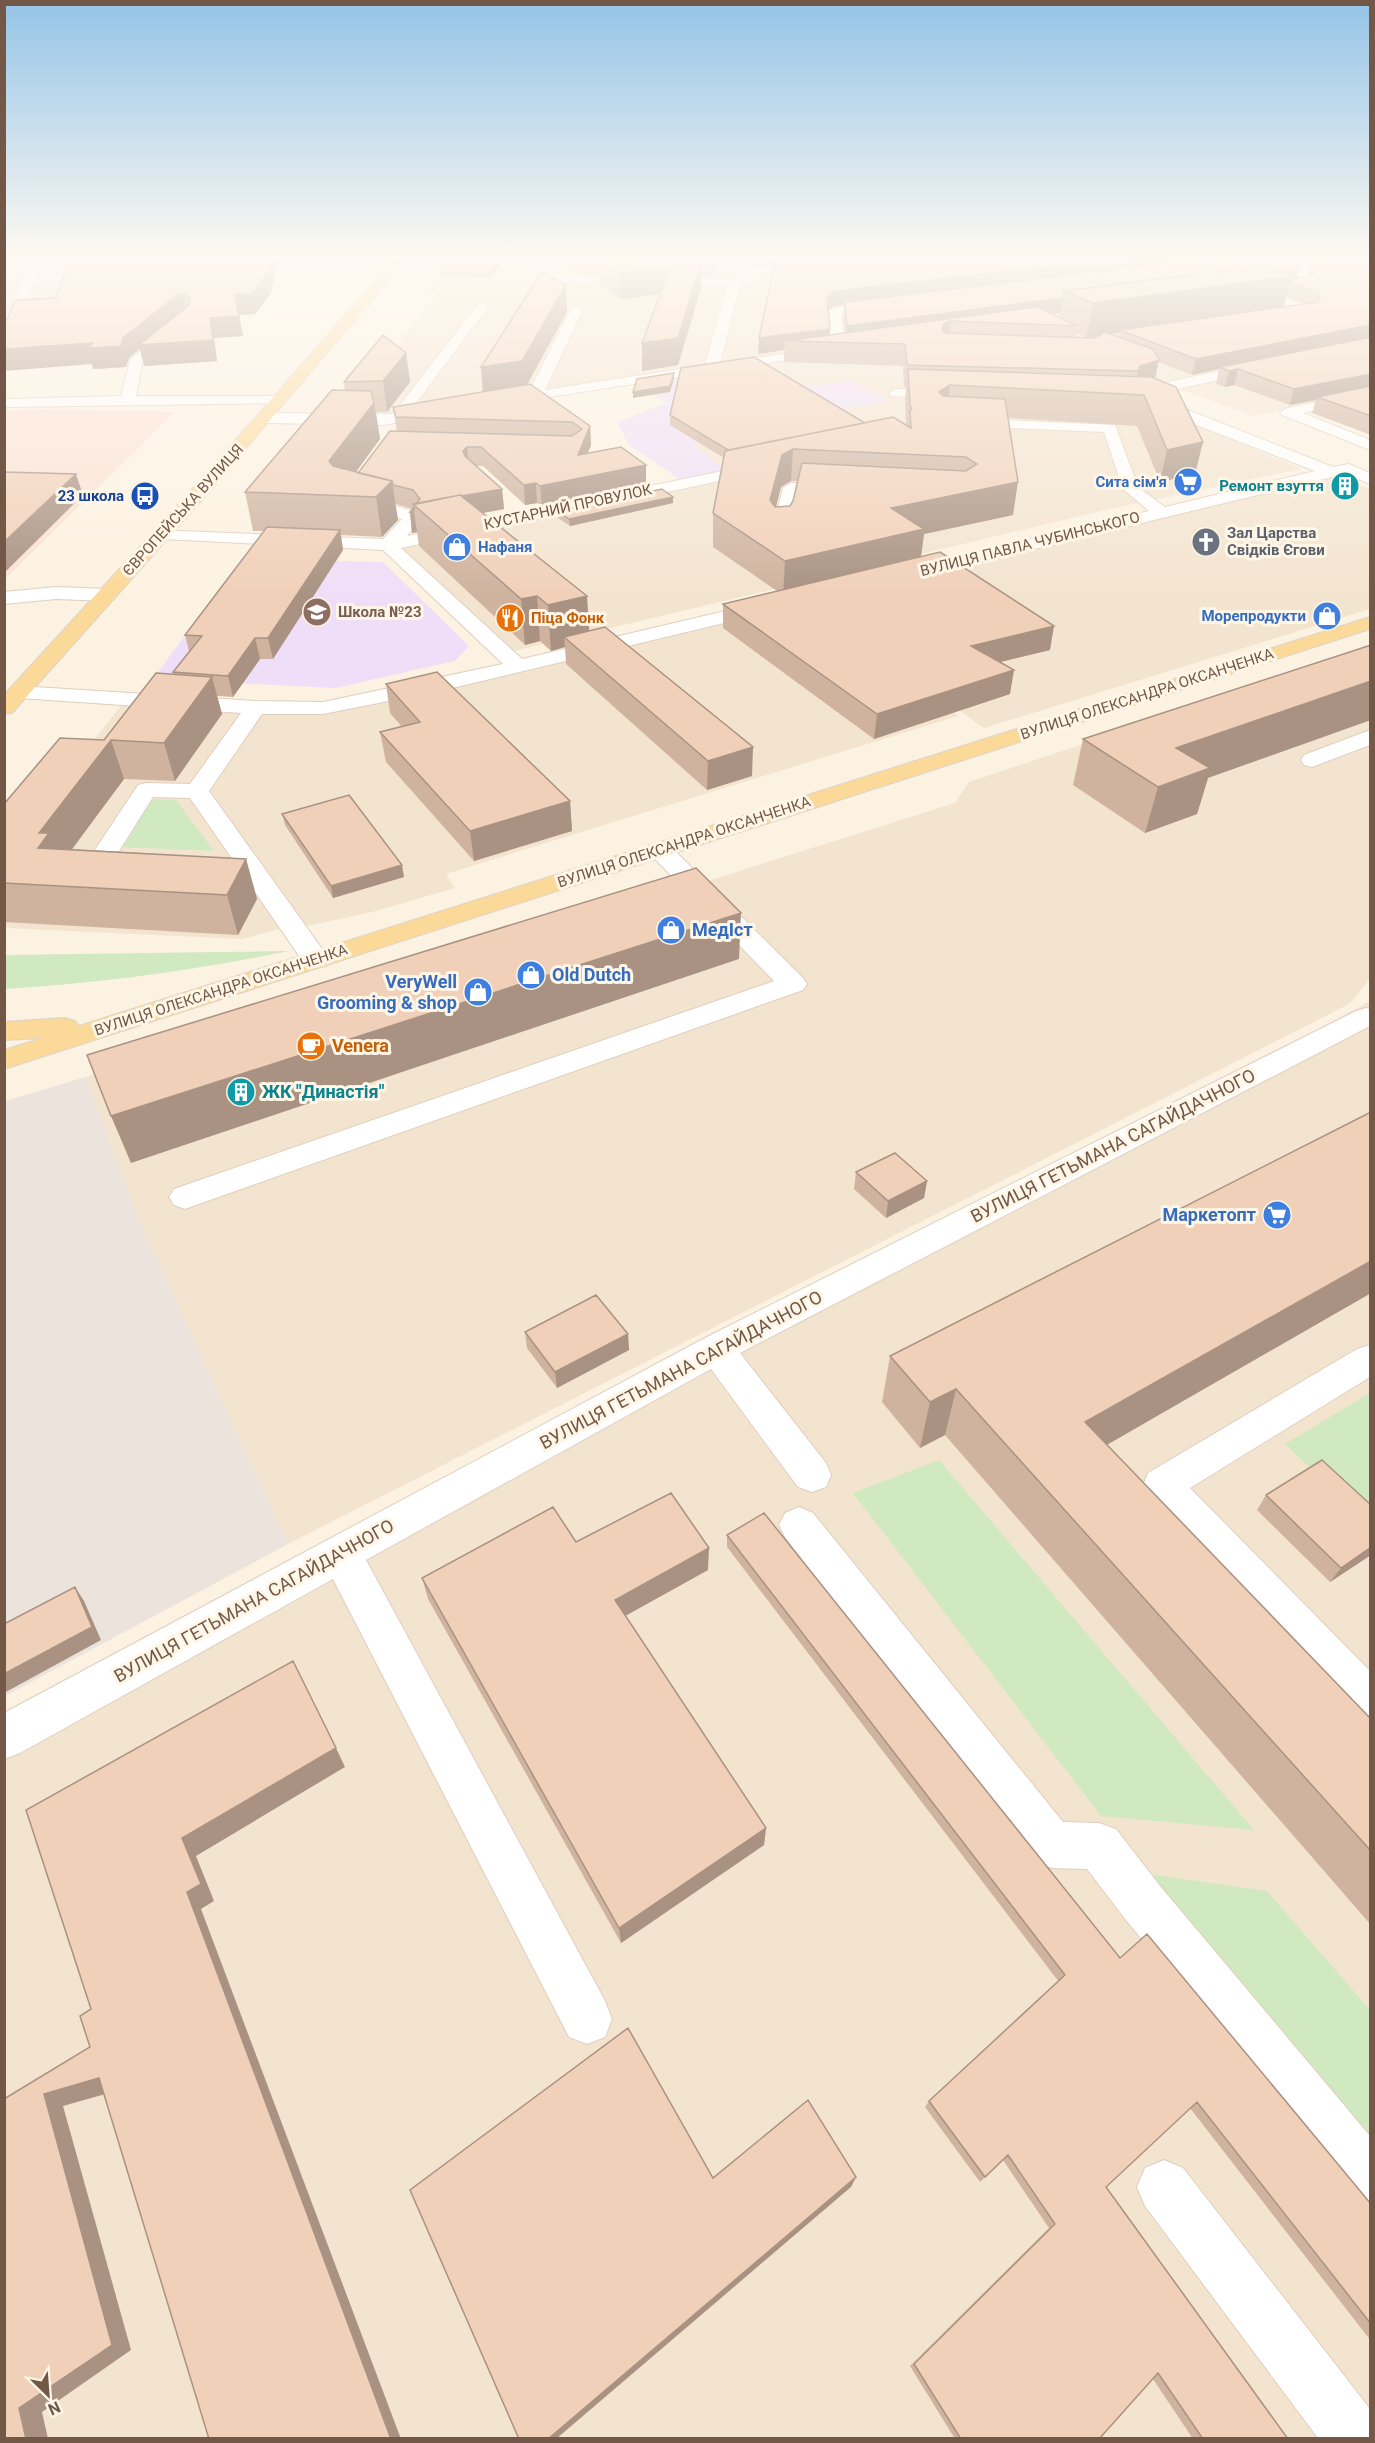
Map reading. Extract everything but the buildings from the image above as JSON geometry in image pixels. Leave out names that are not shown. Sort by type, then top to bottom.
[{"type":"main road","name":"ЄВРОПЕЙСЬКА ВУЛИЦЯ","points":[[12,700],[307,368]]},
{"type":"main road","name":"ВУЛИЦЯ ОЛЕКСАНДРА ОКСАНЧЕНКА","points":[[4,1060],[1368,625]]},
{"type":"main road","points":[[4,1031],[49,1029],[141,1016]]},
{"type":"street","points":[[128,400],[134,368]]},
{"type":"street","points":[[390,439],[391,418],[432,368]]},
{"type":"street","points":[[535,395],[548,368]]},
{"type":"street","points":[[490,402],[700,368]]},
{"type":"street","points":[[1147,401],[1141,394],[1149,390],[1256,368]]},
{"type":"street","points":[[896,393],[967,395]]},
{"type":"street","points":[[1371,395],[1287,412],[1371,445]]},
{"type":"street","points":[[4,403],[280,400]]},
{"type":"street","points":[[1123,400],[1147,401],[1338,464],[1364,465],[1367,477]]},
{"type":"street","points":[[265,418],[391,418],[455,408]]},
{"type":"street","points":[[946,422],[1110,428],[1131,489],[1161,512]]},
{"type":"street","name":"КУСТАРНИЙ ПРОВУЛОК","points":[[162,534],[388,545],[780,464]]},
{"type":"street","name":"ВУЛИЦЯ ПАВЛА ЧУБИНСЬКОГО","points":[[886,578],[1161,512],[1338,464]]},
{"type":"street","points":[[758,469],[791,488],[860,491]]},
{"type":"street","points":[[359,480],[346,498],[408,515],[411,519],[410,524],[388,545],[518,667]]},
{"type":"street","points":[[780,534],[791,488]]},
{"type":"street","points":[[508,501],[525,516]]},
{"type":"street","points":[[4,598],[56,594],[106,595]]},
{"type":"street","points":[[12,700],[323,708],[518,667],[783,603]]},
{"type":"street","points":[[197,791],[256,706]]},
{"type":"street","points":[[1312,760],[1369,738]]},
{"type":"street","points":[[137,876],[92,874],[146,790],[197,791]]},
{"type":"street","points":[[197,791],[316,960]]},
{"type":"street","points":[[185,1197],[793,984],[660,850]]},
{"type":"street","points":[[183,878],[262,882]]},
{"type":"street","name":"ВУЛИЦЯ ГЕТЬМАНА САГАЙДАЧНОГО","points":[[4,1737],[717,1350],[1366,1017]]},
{"type":"street","points":[[717,1350],[812,1474]]},
{"type":"street","points":[[1371,1359],[1162,1485],[1371,1701]]},
{"type":"street","points":[[799,1525],[1052,1845],[1099,1846],[1143,1903],[1371,2177]]},
{"type":"street","points":[[341,1554],[383,1629],[587,2019]]},
{"type":"street","points":[[1164,2187],[1355,2439]]},
{"type":"shaded area","points":[[379,368],[697,368],[380,416],[342,414]]},
{"type":"shaded area","points":[[737,368],[1370,368],[1370,390],[1254,416],[1173,387],[1231,375],[1222,371],[1129,391],[1140,402],[1301,469],[1105,510],[498,655],[383,549],[909,441],[899,435],[728,471],[690,444],[767,430],[796,417],[888,401],[852,380],[778,391],[767,384],[740,381],[723,370]]},
{"type":"shaded area","points":[[723,370],[778,391],[852,380],[889,401],[796,417],[767,430],[691,444],[728,471],[681,480],[628,444],[617,422],[667,403],[636,383]]},
{"type":"shaded area","points":[[41,409],[175,412],[5,579],[5,411]]},
{"type":"shaded area","points":[[1337,475],[1370,489],[1370,609],[984,728],[950,704],[784,610]]},
{"type":"shaded area","name":"Школа №23","points":[[241,559],[383,562],[469,646],[455,661],[335,688],[153,679]]},
{"type":"shaded area","points":[[771,610],[947,706],[958,716],[446,874],[455,888],[372,912],[308,926],[297,924],[242,939],[5,928],[4,857],[125,700],[314,713]]},
{"type":"shaded area","points":[[1370,649],[1370,979],[1349,1004],[288,1544],[138,1218],[86,1077],[955,803],[969,782]]},
{"type":"shaded area","points":[[1370,1001],[1370,2438],[5,2438],[4,1746]]},
{"type":"shaded area","points":[[86,1077],[138,1218],[288,1544],[5,1696],[5,1101]]},
{"type":"green space","points":[[151,799],[176,800],[214,851],[120,847]]},
{"type":"green space","points":[[289,951],[148,975],[5,989],[5,955]]},
{"type":"green space","points":[[1370,1393],[1370,1525],[1285,1444]]},
{"type":"green space","points":[[939,1460],[1254,1830],[1101,1816],[853,1493]]},
{"type":"green space","points":[[1140,1873],[1267,1891],[1370,2010],[1370,2147]]},
{"type":"place","name":"Сита сім'я","points":[[1188,482]]},
{"type":"place","name":"Ремонт взуття","points":[[1345,486]]},
{"type":"place","name":"23 школа","points":[[145,496]]},
{"type":"place","name":"Зал Царства Cвідків Єгови","points":[[1206,542]]},
{"type":"place","name":"Нафаня","points":[[457,547]]},
{"type":"place","name":"Школа №23","points":[[317,612]]},
{"type":"place","name":"Морепродукти","points":[[1327,616]]},
{"type":"place","name":"Піца Фонк","points":[[510,618]]},
{"type":"place","name":"МедІст","points":[[671,930]]},
{"type":"place","name":"Old Dutch","points":[[531,975]]},
{"type":"place","name":"VeryWell Grooming & shop","points":[[478,992]]},
{"type":"place","name":"Venera","points":[[311,1046]]},
{"type":"place","name":"ЖК \"Династія\"","points":[[241,1092]]},
{"type":"place","name":"Маркетопт","points":[[1277,1215]]}]
